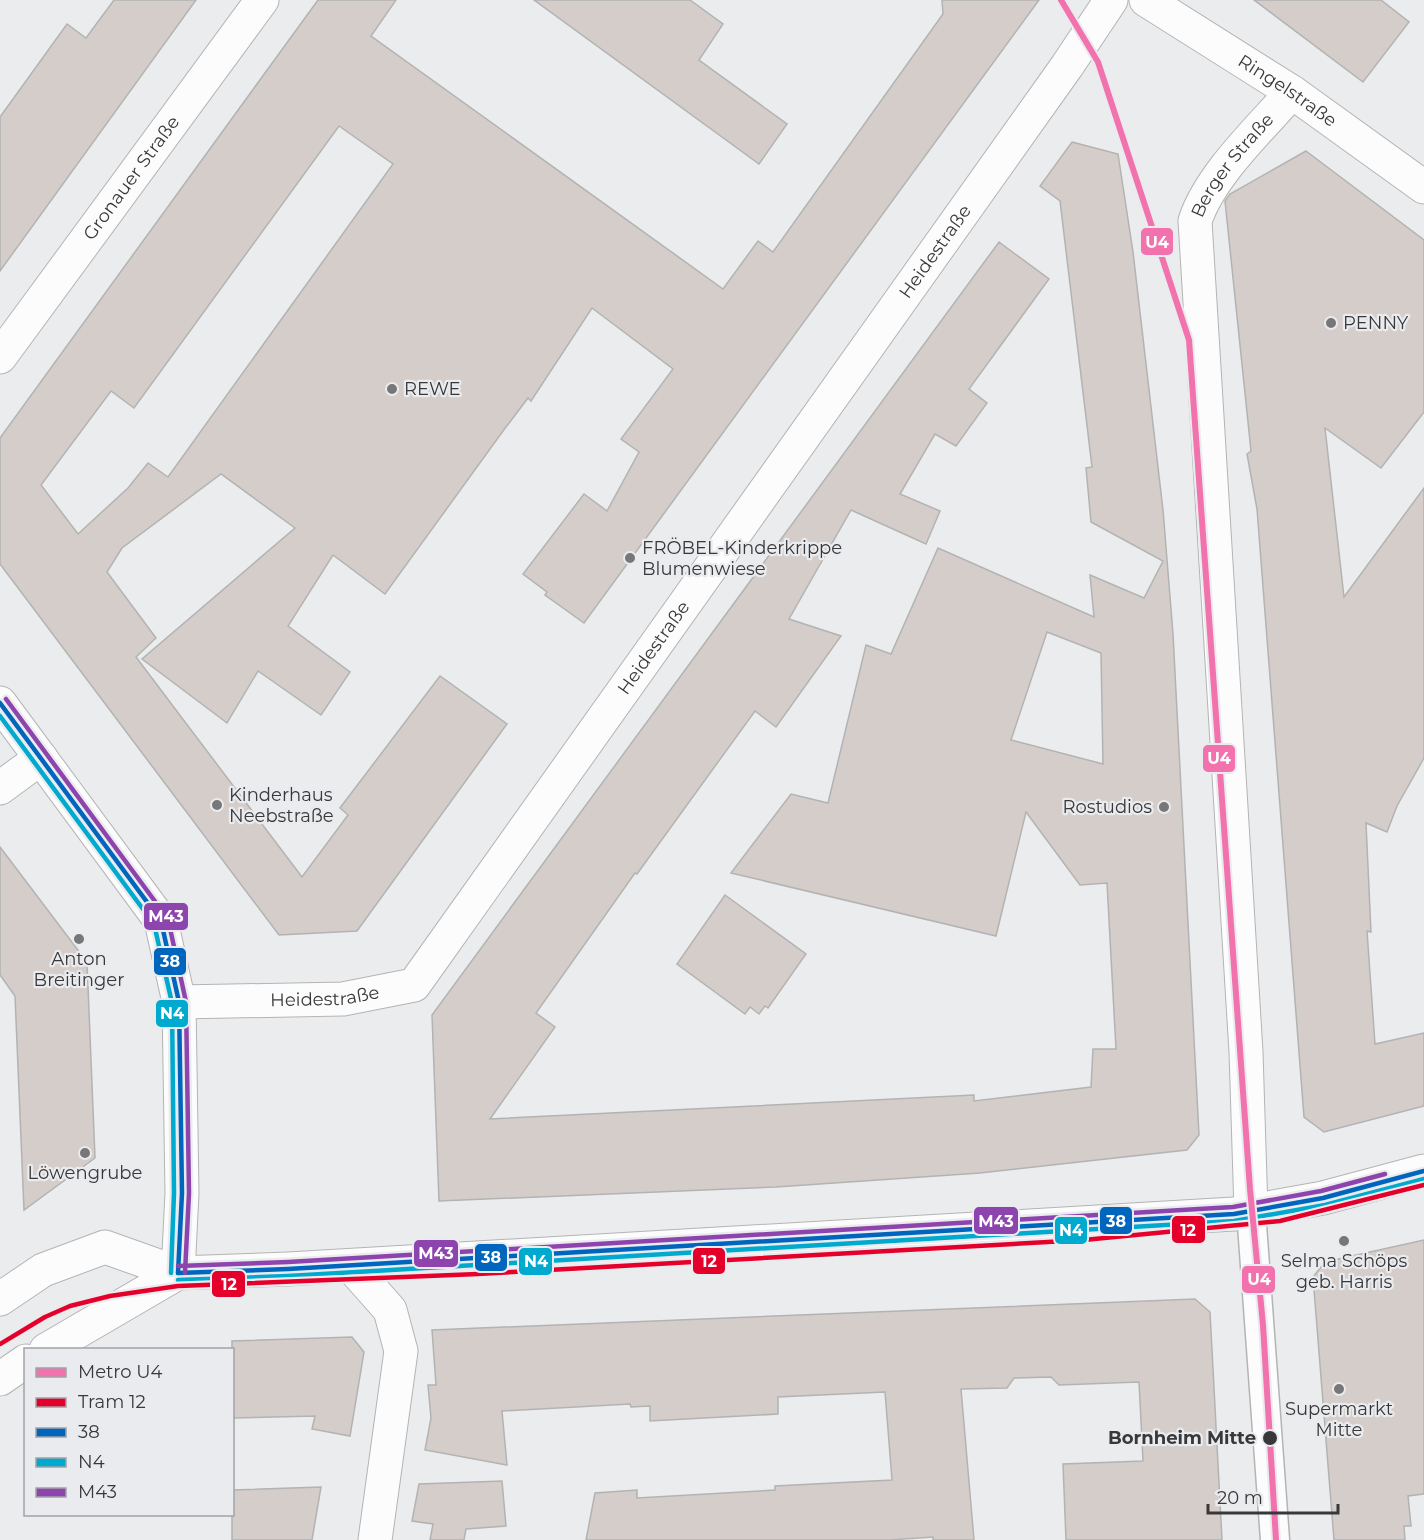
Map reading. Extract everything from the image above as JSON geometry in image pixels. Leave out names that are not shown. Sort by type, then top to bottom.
[{"type":"street","name":"Gronauer Straße","points":[[0,357],[262,0]]},
{"type":"street","name":"Heidestraße","points":[[179,1002],[343,999],[414,985],[1061,76],[1111,0]]},
{"type":"street","name":"Ringelstraße","points":[[1146,0],[1292,92],[1424,187]]},
{"type":"street","name":"Berger Straße","points":[[1275,1540],[1251,1211],[1246,1052],[1195,221],[1201,201],[1292,92]]},
{"type":"street","points":[[1,705],[161,921],[179,1002],[182,1193],[178,1273]]},
{"type":"street","points":[[0,788],[41,758]]},
{"type":"street","points":[[0,1299],[43,1270],[105,1246],[178,1273],[351,1266],[1106,1222],[1251,1211],[1323,1198],[1424,1171]]},
{"type":"street","points":[[351,1266],[390,1310],[396,1325],[401,1351],[375,1540]]},
{"type":"street","points":[[49,1348],[178,1273]]},
{"type":"street","points":[[0,1379],[24,1362]]},
{"type":"building","points":[[114,0],[196,0],[0,271],[0,117],[67,24],[86,38]]},
{"type":"building","points":[[318,0],[396,0],[371,36],[723,289],[758,241],[773,252],[943,14],[942,0],[1039,0],[584,623],[545,595],[547,592],[523,574],[584,494],[607,511],[639,452],[621,439],[673,369],[592,308],[531,401],[528,398],[385,594],[333,555],[288,626],[350,672],[321,715],[258,671],[227,723],[142,659],[295,528],[221,474],[122,548],[107,572],[156,638],[136,657],[302,877],[348,815],[340,808],[440,676],[507,724],[357,931],[279,935],[0,564],[0,438]],"holes":[[[339,126],[393,164],[168,477],[148,463],[128,488],[78,534],[41,485],[111,391],[134,408]]]},
{"type":"building","points":[[534,0],[690,0],[723,24],[699,60],[787,124],[759,164]]},
{"type":"building","points":[[1254,0],[1381,0],[1409,22],[1363,82]]},
{"type":"building","points":[[1072,142],[1118,154],[1133,252],[1163,510],[1173,634],[1199,1135],[1187,1150],[980,1173],[776,1187],[439,1201],[432,1015],[999,242],[1049,279],[969,389],[987,403],[956,446],[935,434],[900,494],[940,511],[926,544],[851,510],[789,619],[841,636],[776,727],[755,711],[637,874],[635,873],[536,1013],[555,1027],[490,1119],[974,1095],[974,1101],[1091,1087],[1093,1049],[1116,1049],[1107,883],[1080,885],[1026,812],[996,936],[731,873],[791,794],[828,803],[866,645],[891,654],[938,548],[1094,617],[1090,575],[1144,598],[1163,561],[1091,522],[1086,468],[1092,467],[1060,201],[1040,186]],"holes":[[[1047,632],[1101,653],[1103,764],[1011,740]]]},
{"type":"building","points":[[1306,151],[1424,240],[1424,412],[1381,468],[1325,428],[1344,597],[1424,488],[1424,758],[1397,806],[1387,832],[1366,823],[1371,932],[1367,931],[1375,1044],[1424,1033],[1424,1106],[1324,1132],[1304,1117],[1257,509],[1247,454],[1251,451],[1225,201],[1230,194]]},
{"type":"building","points":[[0,847],[87,962],[95,1158],[24,1210],[15,996],[0,975]]},
{"type":"building","points":[[725,895],[806,954],[768,1008],[765,1006],[759,1014],[750,1007],[745,1014],[677,964]]},
{"type":"building","points":[[1424,1240],[1424,1494],[1408,1496],[1411,1526],[1404,1526],[1405,1540],[1334,1540],[1313,1277],[1325,1262]]},
{"type":"building","points":[[1195,1299],[1210,1312],[1222,1540],[1066,1540],[1063,1464],[1143,1461],[1139,1382],[1059,1385],[1051,1377],[1014,1378],[1007,1388],[961,1389],[974,1540],[933,1540],[933,1537],[890,1540],[586,1540],[595,1493],[637,1490],[637,1498],[775,1490],[775,1486],[892,1480],[885,1392],[778,1397],[778,1414],[650,1421],[650,1406],[631,1407],[630,1404],[502,1411],[507,1465],[425,1450],[431,1418],[428,1385],[436,1385],[432,1330]]},
{"type":"building","points":[[352,1337],[364,1352],[350,1436],[312,1429],[315,1416],[234,1418],[234,1348],[232,1348],[232,1341]]},
{"type":"building","points":[[502,1481],[506,1526],[466,1529],[464,1540],[430,1540],[433,1524],[412,1521],[419,1484]]},
{"type":"building","points":[[321,1487],[312,1540],[232,1540],[234,1490]]},
{"type":"metro line","name":"U4","points":[[1061,0],[1098,62],[1189,340],[1250,1189],[1263,1325],[1276,1540]]},
{"type":"tram line","name":"12","points":[[0,1344],[45,1317],[70,1306],[110,1296],[178,1286],[478,1274],[1084,1240],[1280,1221],[1424,1185]]},
{"type":"transit line","name":"M43","points":[[6,699],[168,919],[186,1002],[189,1193],[185,1273]]},
{"type":"transit line","name":"38","points":[[0,703],[161,921],[179,1002],[182,1193],[178,1273]]},
{"type":"transit line","name":"N4","points":[[0,716],[154,924],[172,1003],[174,1193],[171,1273]]},
{"type":"transit line","name":"38","points":[[178,1273],[288,1269],[1234,1214],[1323,1198],[1424,1171]]},
{"type":"transit line","name":"M43","points":[[178,1266],[288,1262],[1233,1207],[1321,1191],[1385,1174]]},
{"type":"transit line","name":"N4","points":[[178,1280],[288,1276],[1234,1221],[1325,1205],[1424,1179]]},
{"type":"place","name":"PENNY","points":[[1331,323]]},
{"type":"place","name":"REWE","points":[[392,389]]},
{"type":"place","name":"FRÖBEL-Kinderkrippe Blumenwiese","points":[[630,558]]},
{"type":"place","name":"Kinderhaus Neebstraße","points":[[217,805]]},
{"type":"place","name":"Rostudios","points":[[1164,807]]},
{"type":"place","name":"Anton Breitinger","points":[[79,939]]},
{"type":"place","name":"Löwengrube","points":[[85,1153]]},
{"type":"place","name":"Selma Schöps geb. Harris","points":[[1344,1241]]},
{"type":"place","name":"Supermarkt Mitte","points":[[1339,1389]]},
{"type":"place","name":"Bornheim Mitte","points":[[1270,1438]]}]
